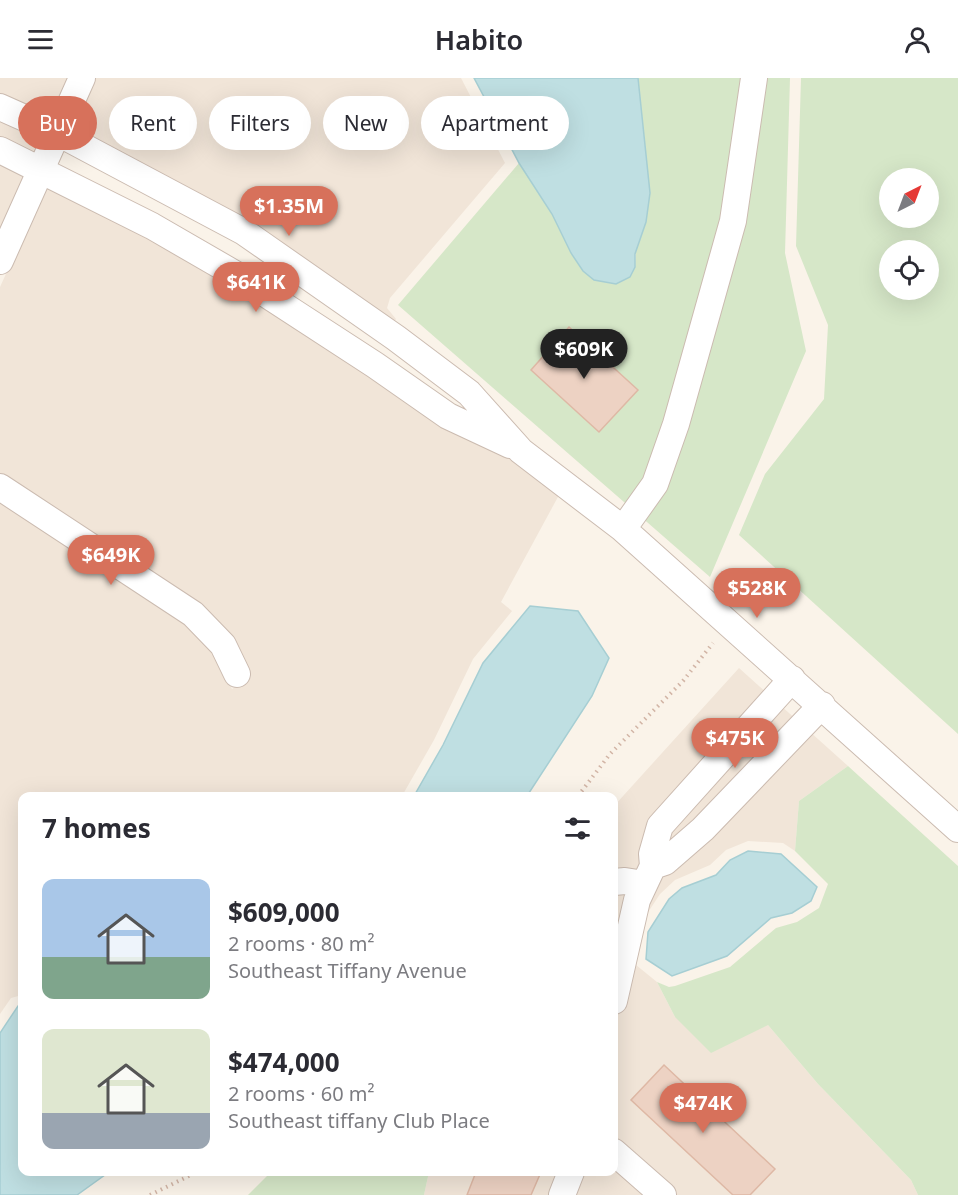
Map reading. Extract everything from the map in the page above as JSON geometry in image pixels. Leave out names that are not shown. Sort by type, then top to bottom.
[{"type":"street","points":[[73,96],[82,78]]},
{"type":"street","points":[[623,530],[655,484],[676,424],[733,221],[754,78]]},
{"type":"street","points":[[0,107],[18,115]]},
{"type":"street","points":[[0,150],[152,226],[235,274],[375,365],[448,416],[521,451]]},
{"type":"street","points":[[0,261],[49,150]]},
{"type":"street","points":[[90,150],[244,232],[396,338],[469,393],[521,451],[623,530],[822,705],[958,829]]},
{"type":"street","points":[[0,487],[193,614],[223,645],[237,674]]},
{"type":"street","points":[[618,975],[637,900],[649,875],[660,826],[792,679]]},
{"type":"street","points":[[618,881],[649,875],[665,862],[703,829],[822,705]]},
{"type":"street","points":[[708,773],[734,797]]},
{"type":"street","points":[[618,1156],[663,1195]]},
{"type":"path","points":[[581,792],[610,754],[682,681],[713,644]]},
{"type":"path","points":[[150,1195],[189,1176]]},
{"type":"shaded area","points":[[0,78],[70,78],[62,96],[18,96],[18,103],[0,95]]},
{"type":"shaded area","points":[[94,78],[461,78],[470,96],[421,96],[421,150],[498,150],[505,163],[390,298],[387,308],[396,319],[394,322],[250,223],[115,150],[197,150],[197,96],[109,96],[109,147],[97,140],[97,96],[85,96]]},
{"type":"shaded area","points":[[0,120],[18,128],[18,145],[0,137]]},
{"type":"shaded area","points":[[0,163],[28,175],[0,236]]},
{"type":"shaded area","points":[[47,184],[229,283],[441,425],[514,460],[559,495],[501,602],[512,611],[473,659],[434,740],[404,792],[18,792],[18,996],[11,998],[0,1014],[0,501],[185,623],[214,652],[232,689],[251,677],[231,637],[200,605],[0,473],[0,287]]},
{"type":"shaded area","points":[[739,668],[848,766],[799,801],[795,851],[783,843],[748,841],[726,850],[710,865],[675,880],[660,894],[639,926],[636,965],[657,982],[675,1017],[768,1025],[818,1084],[911,1180],[918,1195],[424,1195],[428,1176],[618,1176],[618,802]]},
{"type":"green space","points":[[638,78],[790,78],[785,253],[806,351],[710,577],[398,305],[519,163],[552,214],[571,253],[635,267],[643,138]]},
{"type":"green space","points":[[801,78],[958,78],[958,734],[739,535],[765,474],[824,399],[828,325],[796,246]]},
{"type":"green space","points":[[848,766],[958,866],[958,1195],[918,1195],[911,1180],[818,1084],[768,1025],[711,1053],[675,1017],[657,982],[669,987],[675,986],[730,967],[776,928],[797,922],[819,908],[828,884],[795,851],[799,801]]},
{"type":"green space","points":[[267,1176],[428,1176],[424,1195],[248,1195]]},
{"type":"water","points":[[474,78],[638,78],[650,193],[646,222],[635,254],[635,267],[630,277],[616,284],[594,280],[583,271],[571,253],[552,214],[512,150],[569,150],[569,96],[484,96]]},
{"type":"water","points":[[530,606],[578,611],[609,658],[592,696],[530,792],[416,792],[443,745],[483,663]]},
{"type":"water","points":[[748,851],[781,854],[817,887],[811,901],[792,913],[771,918],[727,956],[672,976],[646,959],[648,932],[669,899],[682,888],[716,875],[730,860]]},
{"type":"water","points":[[18,1006],[18,1176],[103,1176],[77,1195],[0,1195],[0,1033]]},
{"type":"building","points":[[569,327],[638,390],[599,432],[531,370]]},
{"type":"building","points":[[664,1065],[775,1169],[750,1195],[733,1195],[631,1100]]},
{"type":"building","points":[[474,1176],[539,1176],[531,1195],[467,1195]]}]
